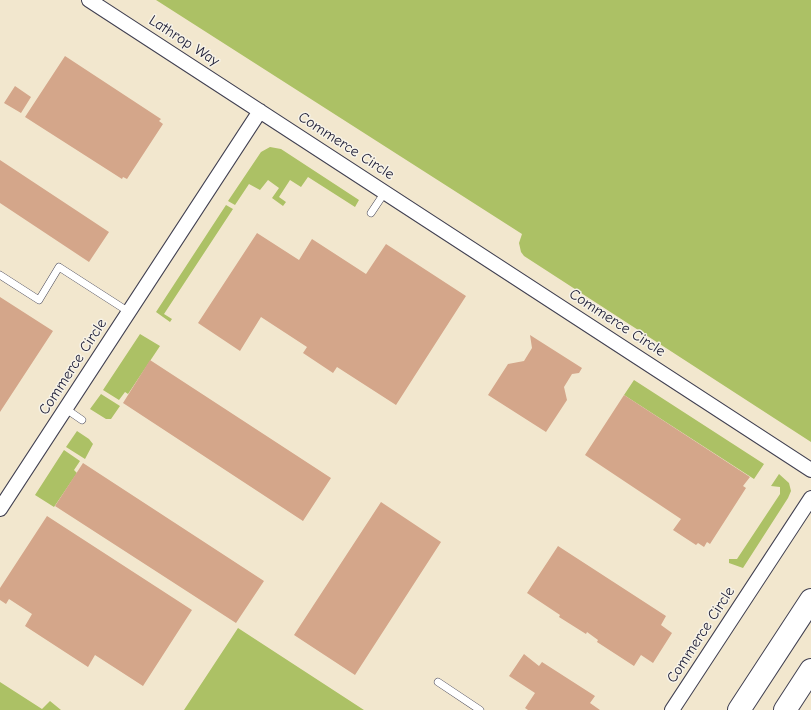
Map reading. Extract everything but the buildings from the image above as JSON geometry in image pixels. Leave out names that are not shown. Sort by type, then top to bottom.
[{"type":"highway","points":[[739,710],[811,600]]},
{"type":"highway","points":[[785,710],[811,670]]},
{"type":"street","name":"Lathrop Way","points":[[89,0],[260,111]]},
{"type":"street","name":"Commerce Circle","points":[[0,510],[260,111],[811,470]]},
{"type":"street","name":"Commerce Circle","points":[[672,710],[811,498]]},
{"type":"lane","points":[[371,213],[385,192]]},
{"type":"lane","points":[[0,275],[39,300],[59,267],[129,312]]},
{"type":"lane","points":[[66,409],[82,420]]},
{"type":"lane","points":[[438,682],[480,710]]},
{"type":"green space","points":[[156,0],[811,0],[811,442],[524,256],[521,252],[519,243],[522,234]]},
{"type":"green space","points":[[270,147],[281,149],[359,200],[355,207],[308,177],[301,187],[290,180],[279,197],[286,202],[283,206],[272,198],[279,188],[268,180],[260,190],[249,184],[235,205],[228,201],[261,152]]},
{"type":"green space","points":[[226,205],[233,209],[164,314],[172,319],[170,322],[156,312]]},
{"type":"green space","points":[[140,334],[160,346],[128,394],[125,392],[119,400],[103,390]]},
{"type":"green space","points":[[634,380],[764,464],[754,479],[624,395]]},
{"type":"green space","points":[[101,394],[120,406],[111,419],[106,419],[90,409]]},
{"type":"green space","points":[[77,431],[89,439],[93,444],[85,459],[66,447]]},
{"type":"green space","points":[[64,450],[80,461],[74,470],[77,473],[54,507],[35,495]]},
{"type":"green space","points":[[779,474],[789,483],[791,491],[788,498],[743,568],[729,563],[729,559],[737,559],[780,494],[780,487],[771,486]]},
{"type":"green space","points":[[238,628],[364,710],[184,710]]},
{"type":"green space","points":[[0,682],[42,709],[50,701],[61,710],[0,710]]}]
